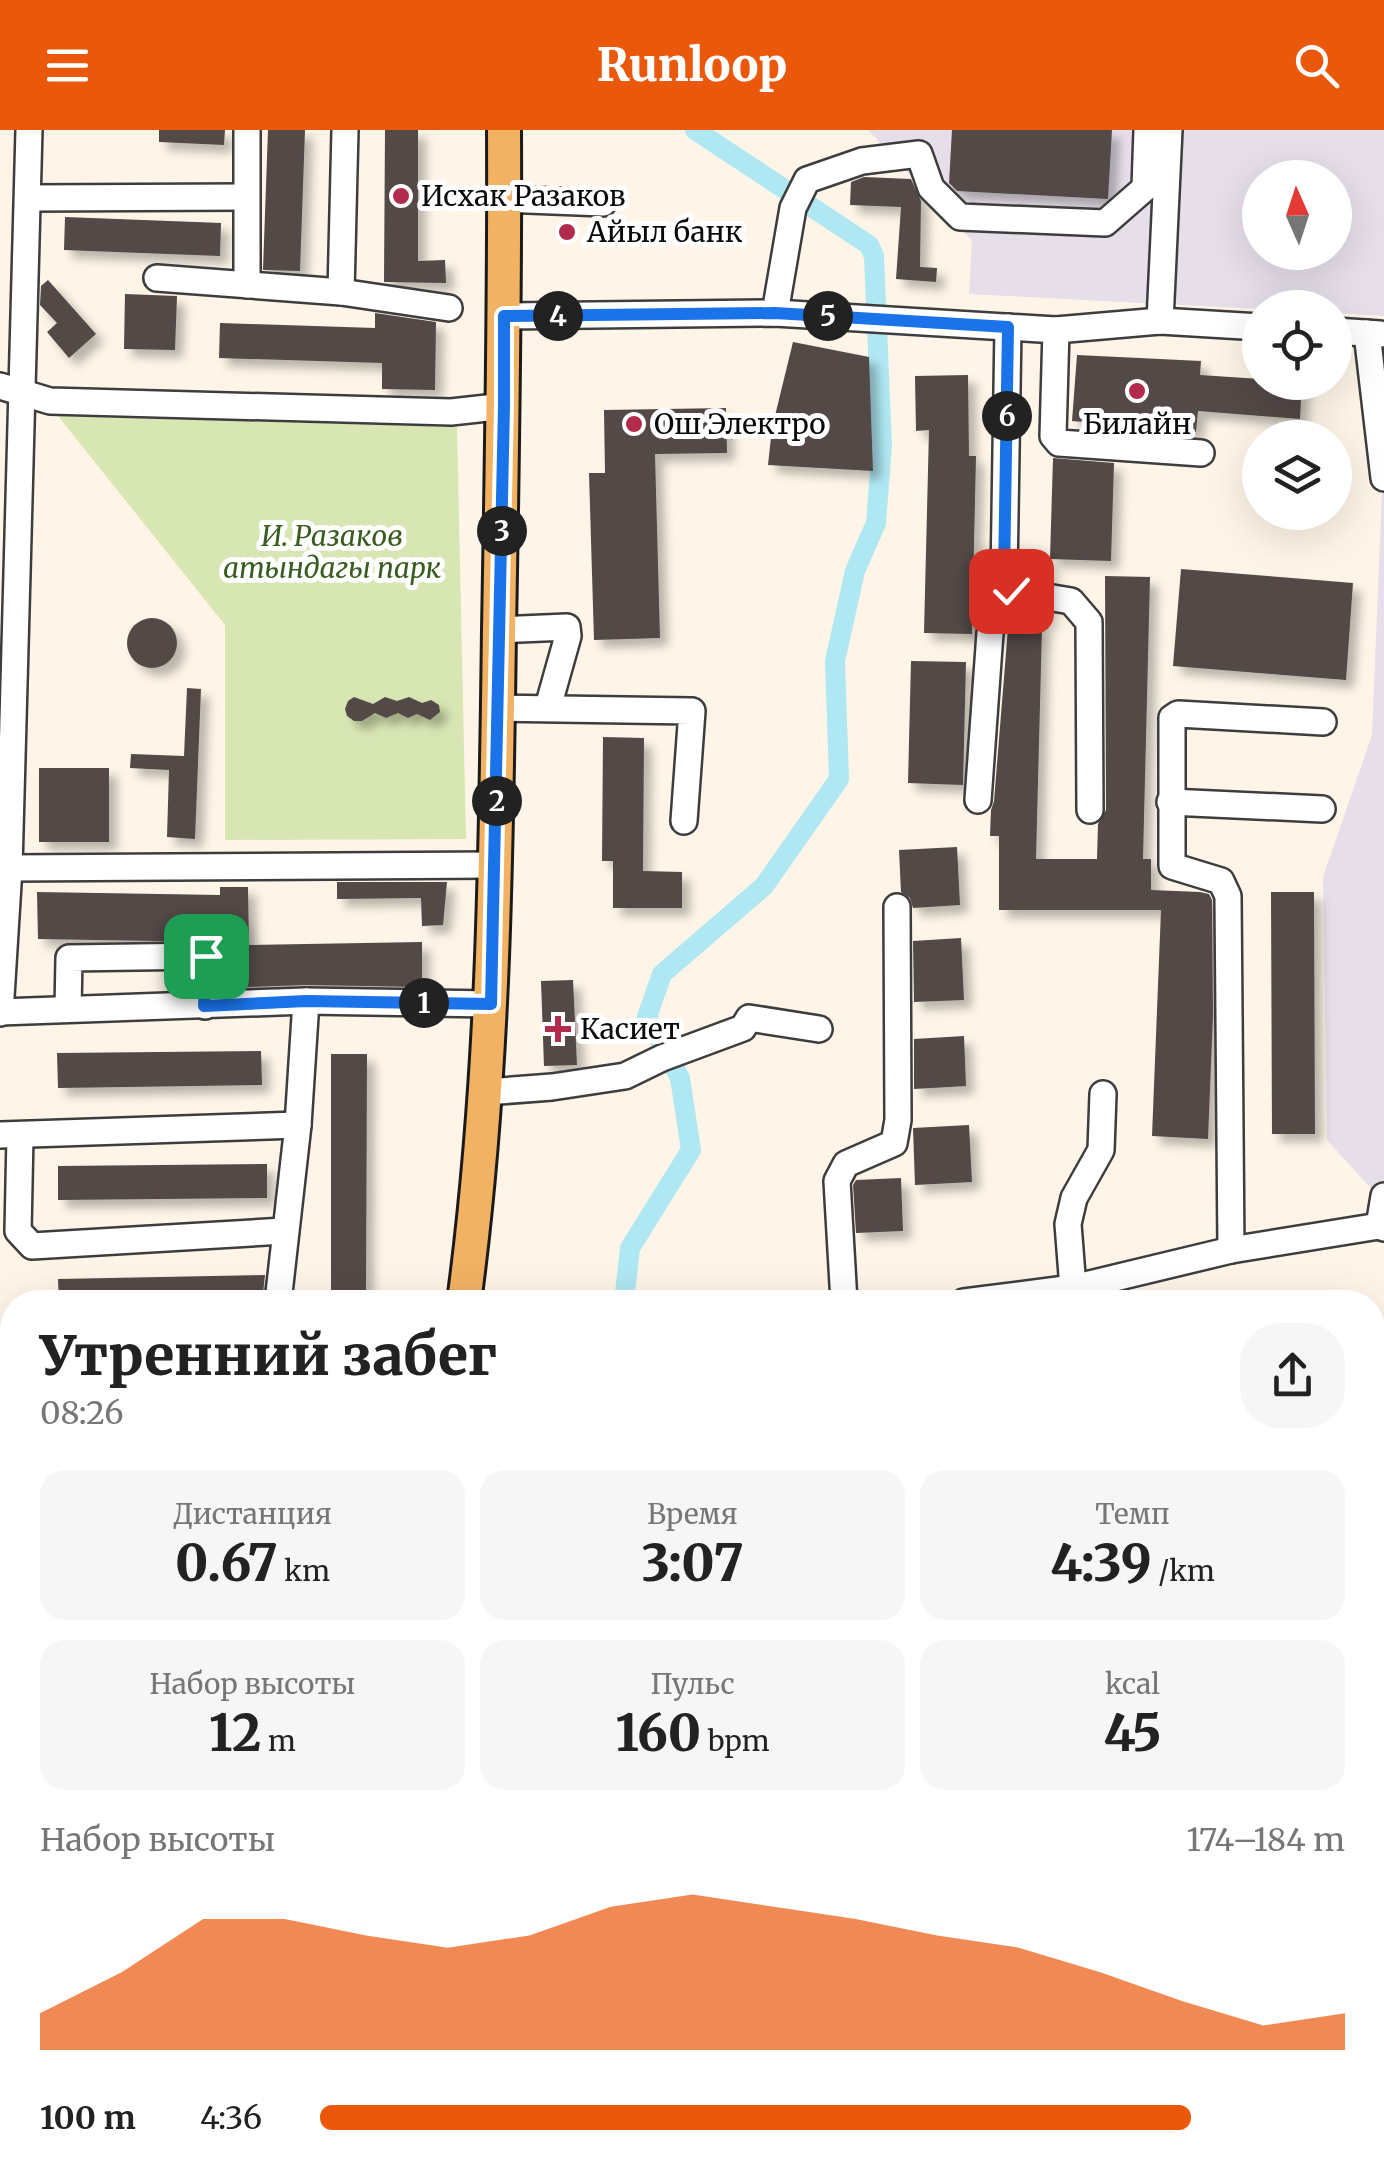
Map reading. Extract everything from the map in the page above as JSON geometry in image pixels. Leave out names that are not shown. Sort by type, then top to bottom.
[{"type":"main road","points":[[466,1290],[486,1092],[496,866],[504,130]]},
{"type":"street","points":[[29,130],[29,198],[12,390],[10,868],[0,1013],[306,1001],[491,1004]]},
{"type":"street","points":[[247,130],[247,285]]},
{"type":"street","points":[[341,292],[345,130]]},
{"type":"street","points":[[775,313],[793,208],[807,180],[862,160],[920,154],[931,188],[960,217],[1106,223],[1145,188],[1147,130]]},
{"type":"street","points":[[1160,321],[1169,130]]},
{"type":"street","points":[[29,198],[246,197]]},
{"type":"street","points":[[504,200],[604,202]]},
{"type":"street","points":[[157,278],[341,292],[449,308]]},
{"type":"street","points":[[504,316],[775,313],[1056,330],[1160,321],[1242,325]]},
{"type":"street","points":[[1008,327],[1004,576],[1011,591]]},
{"type":"street","points":[[1056,330],[1053,436],[1059,442],[1202,453]]},
{"type":"street","points":[[1376,333],[1384,478]]},
{"type":"street","points":[[12,390],[50,401],[451,412],[504,406]]},
{"type":"street","points":[[978,800],[990,633],[994,618],[1011,591]]},
{"type":"street","points":[[1011,591],[1071,602],[1089,622],[1090,810]]},
{"type":"street","points":[[499,630],[567,628],[548,707]]},
{"type":"street","points":[[499,708],[692,710],[684,821]]},
{"type":"street","points":[[1231,1250],[1228,896],[1221,881],[1172,866],[1172,718],[1178,714],[1323,722]]},
{"type":"street","points":[[1170,802],[1322,809]]},
{"type":"street","points":[[10,868],[496,866]]},
{"type":"street","points":[[843,1290],[837,1181],[846,1164],[894,1144],[898,1120],[897,907]]},
{"type":"street","points":[[68,1009],[69,958],[206,956],[204,1006]]},
{"type":"street","points":[[279,1290],[298,1126],[306,1001]]},
{"type":"street","points":[[486,1092],[625,1076],[743,1028],[748,1018],[819,1029]]},
{"type":"street","points":[[1072,1288],[1068,1224],[1074,1198],[1100,1150],[1103,1094]]},
{"type":"street","points":[[284,1232],[32,1246],[18,1231],[10,1135],[298,1126]]},
{"type":"street","points":[[1057,1290],[1231,1250],[1382,1227],[1384,1196]]},
{"type":"shaded area","points":[[868,130],[1384,130],[1384,316],[1352,314],[1352,290],[1242,290],[1242,308],[969,294],[972,241]]},
{"type":"shaded area","points":[[1384,442],[1384,1194],[1376,1194],[1327,1140],[1323,877],[1372,735]]},
{"type":"green space","name":"И. Разаков атындагы парк","points":[[58,416],[457,427],[466,839],[225,840],[225,625]]},
{"type":"building","points":[[159,130],[225,130],[224,145],[159,142]]},
{"type":"building","points":[[268,130],[305,130],[300,271],[263,270]]},
{"type":"building","name":"Исхак Разаков","points":[[385,130],[418,130],[418,261],[445,260],[446,283],[384,282]]},
{"type":"building","points":[[952,130],[1112,130],[1108,199],[957,191],[949,183]]},
{"type":"building","points":[[864,177],[911,179],[921,201],[920,267],[937,268],[936,282],[896,279],[901,207],[850,205],[851,182]]},
{"type":"building","points":[[65,217],[221,223],[220,256],[64,250]]},
{"type":"building","points":[[48,280],[96,334],[69,358],[47,332],[57,323],[40,305],[41,286]]},
{"type":"building","points":[[125,294],[177,296],[175,350],[124,349]]},
{"type":"building","points":[[375,313],[436,322],[435,390],[382,389],[382,363],[219,358],[220,323],[375,328]]},
{"type":"building","points":[[793,342],[869,357],[873,471],[768,465],[772,428]]},
{"type":"building","name":"Билайн","points":[[1077,355],[1201,361],[1200,375],[1242,378],[1242,400],[1301,400],[1300,419],[1198,411],[1196,432],[1072,421]]},
{"type":"building","points":[[968,375],[969,456],[976,456],[972,634],[924,633],[929,430],[916,431],[915,376]]},
{"type":"building","points":[[726,408],[727,453],[655,454],[660,638],[594,640],[589,473],[605,473],[604,410]]},
{"type":"building","points":[[1053,458],[1114,463],[1111,561],[1050,559]]},
{"type":"building","points":[[1181,569],[1353,583],[1346,680],[1173,666]]},
{"type":"building","points":[[1105,576],[1150,577],[1143,859],[1151,859],[1151,890],[1200,892],[1209,894],[1212,900],[1208,1139],[1152,1136],[1161,910],[999,910],[999,836],[990,836],[1008,628],[1042,628],[1036,859],[1097,859],[1098,824],[1106,810]]},
{"type":"building","points":[[152,618],[170,625],[177,643],[170,661],[152,668],[134,661],[127,643],[134,625]]},
{"type":"building","points":[[911,661],[966,662],[963,785],[908,783]]},
{"type":"building","points":[[187,688],[201,689],[195,839],[167,837],[169,770],[130,768],[131,754],[184,756]]},
{"type":"building","points":[[354,697],[373,704],[385,697],[397,701],[409,697],[422,703],[431,700],[439,705],[440,712],[430,720],[417,714],[408,718],[398,713],[386,718],[375,713],[354,721],[345,709]]},
{"type":"building","points":[[603,737],[644,738],[643,871],[682,872],[682,908],[613,908],[613,861],[602,861]]},
{"type":"building","points":[[39,768],[109,768],[109,842],[39,842]]},
{"type":"building","points":[[957,847],[960,905],[913,908],[910,898],[901,892],[899,850]]},
{"type":"building","points":[[337,882],[447,882],[443,925],[422,926],[421,898],[337,899]]},
{"type":"building","points":[[220,887],[248,887],[249,945],[422,942],[422,987],[222,988],[222,955],[213,942],[38,939],[37,892],[220,895]]},
{"type":"building","points":[[1271,892],[1314,892],[1315,1134],[1272,1134]]},
{"type":"building","points":[[961,938],[964,1000],[914,1002],[913,941]]},
{"type":"building","points":[[573,980],[577,1065],[544,1066],[541,981]]},
{"type":"building","points":[[964,1036],[966,1086],[914,1089],[914,1039]]},
{"type":"building","points":[[261,1051],[262,1085],[58,1088],[57,1053]]},
{"type":"building","points":[[331,1054],[367,1054],[366,1290],[331,1290]]},
{"type":"building","points":[[969,1125],[972,1182],[915,1185],[913,1128]]},
{"type":"building","points":[[267,1164],[267,1198],[58,1200],[58,1166]]},
{"type":"building","points":[[901,1178],[903,1231],[856,1233],[856,1180]]},
{"type":"building","points":[[265,1275],[263,1290],[58,1290],[58,1279]]},
{"type":"waterway","points":[[625,1290],[630,1248],[691,1150],[680,1078],[647,1017],[662,974],[764,886],[839,779],[835,661],[855,571],[876,523],[882,446],[874,256],[869,245],[695,130]]},
{"type":"place","name":"Исхак Разаков","points":[[401,196]]},
{"type":"place","name":"Айыл банк","points":[[567,232]]},
{"type":"place","name":"Билайн","points":[[1137,391]]},
{"type":"place","name":"Ош Электро","points":[[634,424]]},
{"type":"place","name":"Касиет","points":[[558,1029]]},
{"type":"route","points":[[206,956],[204,1006],[306,1001],[491,1004],[504,316],[775,313],[1008,327],[1004,576],[1011,591]]}]
